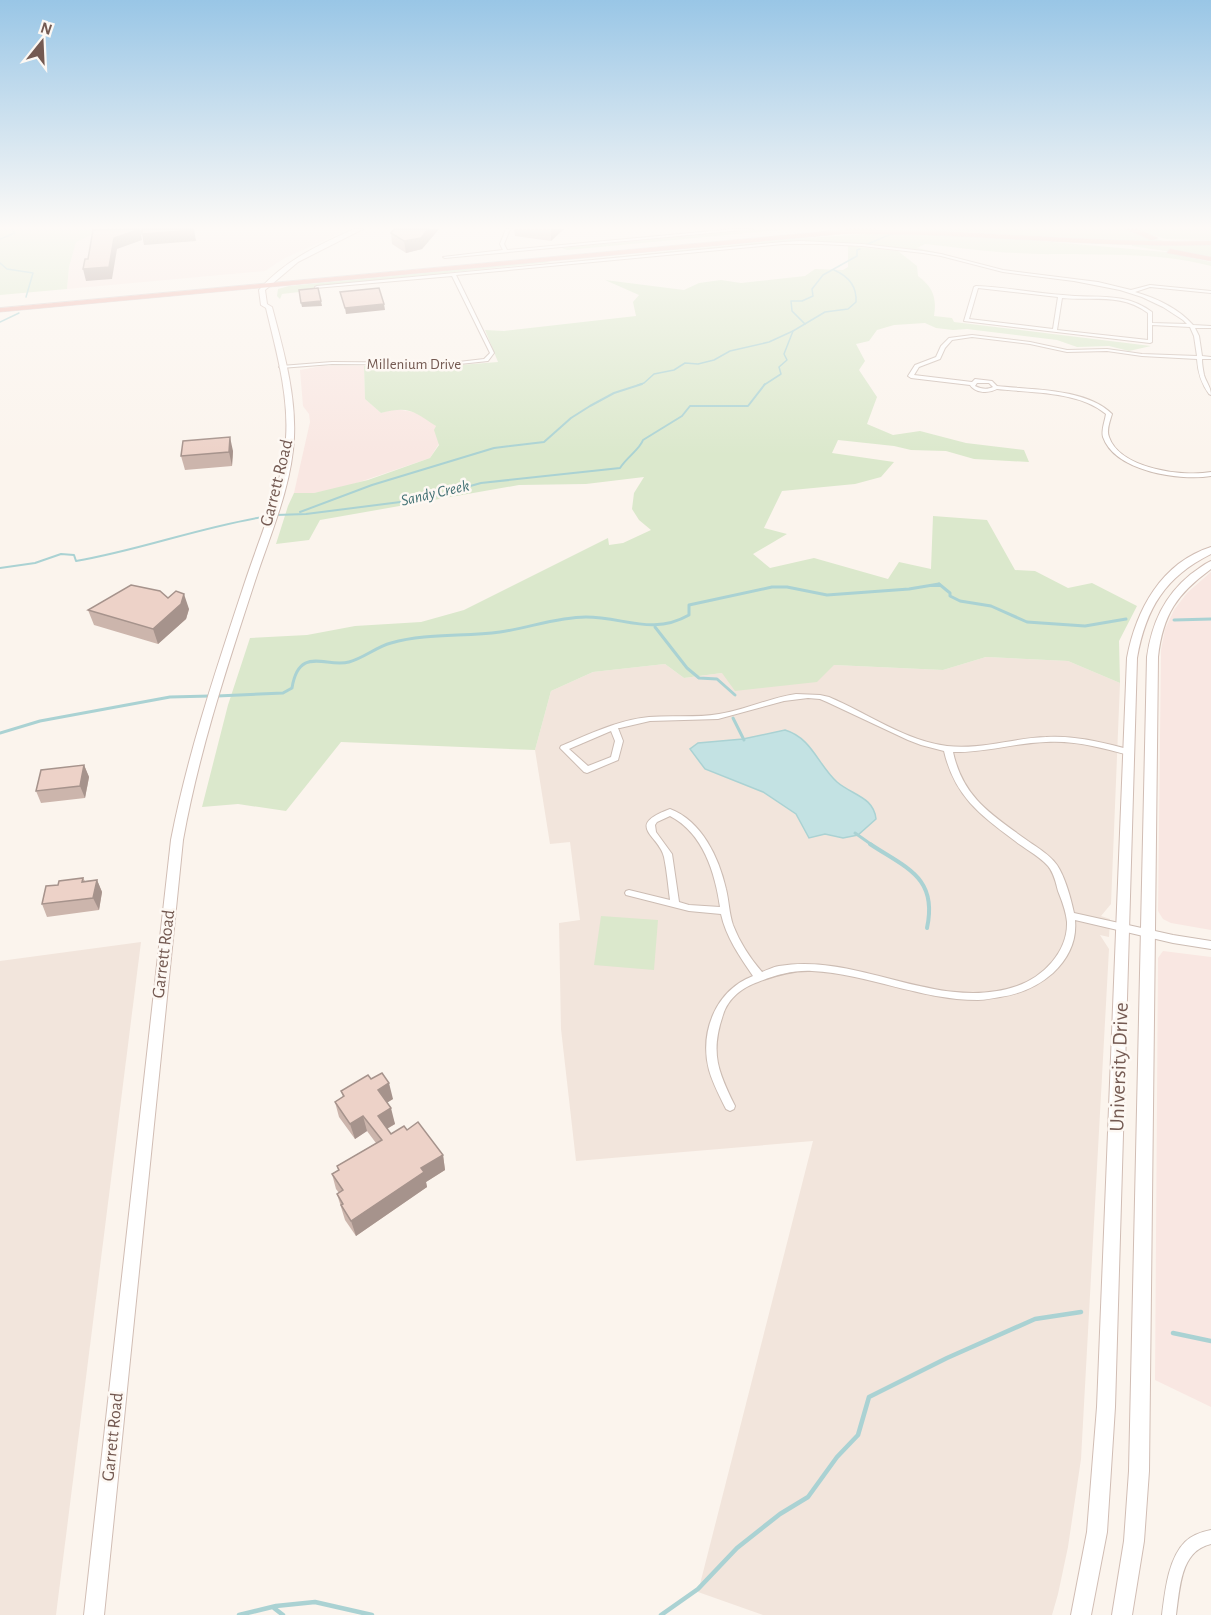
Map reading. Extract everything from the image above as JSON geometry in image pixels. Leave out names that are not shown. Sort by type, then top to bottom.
[{"type":"highway","points":[[0,310],[61,304]]},
{"type":"street","name":"Garrett Road","points":[[94,1615],[177,840],[190,769],[274,507],[290,436],[281,367],[269,307],[264,304]]},
{"type":"street","points":[[269,307],[274,304]]},
{"type":"street","name":"Millenium Drive","points":[[281,367],[332,363],[450,364],[486,360],[492,353],[468,304]]},
{"type":"street","points":[[971,304],[966,320],[1150,342],[1152,324],[1150,313],[1133,304]]},
{"type":"street","points":[[1054,330],[1059,304]]},
{"type":"street","points":[[1160,304],[1192,326],[1197,336],[1203,382],[1211,393]]},
{"type":"street","points":[[1152,324],[1211,327]]},
{"type":"street","points":[[1211,358],[1142,355],[1107,350],[1067,351],[1030,343],[965,336],[951,339],[943,347],[938,358],[917,366],[911,376],[972,384],[987,381],[996,387],[1075,398],[1096,404],[1109,414],[1106,440],[1123,458],[1149,469],[1169,473],[1211,474]]},
{"type":"street","points":[[972,384],[976,389],[983,390],[996,387]]},
{"type":"street","name":"University Drive","points":[[1081,1615],[1097,1532],[1103,1470],[1132,658],[1137,629],[1147,606],[1160,587],[1182,568],[1211,550]]},
{"type":"street","name":"University Drive","points":[[1122,1615],[1134,1541],[1139,1470],[1151,700],[1154,640],[1168,604],[1189,580],[1211,564]]},
{"type":"street","points":[[614,727],[619,741],[615,758],[587,770],[564,748],[614,727],[648,719],[726,715],[761,702],[796,697],[820,697],[914,739],[948,749],[991,747],[1064,738],[1089,741],[1129,752]]},
{"type":"street","points":[[730,1106],[711,1064],[712,1038],[721,1004],[732,992],[759,976],[788,969],[828,969],[929,993],[976,997],[996,996],[1032,985],[1051,969],[1067,948],[1072,916],[1053,865],[971,800],[954,778],[948,749]]},
{"type":"street","points":[[675,905],[668,854],[652,832],[651,825],[654,820],[670,812],[684,818],[697,833],[710,857],[722,888],[728,924],[744,956],[759,976]]},
{"type":"street","points":[[629,893],[675,905],[725,911]]},
{"type":"street","points":[[1072,916],[1148,934],[1211,945]]},
{"type":"street","points":[[1169,1615],[1178,1566],[1186,1551],[1195,1542],[1211,1537]]},
{"type":"shaded area","points":[[322,366],[364,366],[365,399],[381,413],[395,409],[420,413],[436,426],[435,431],[440,442],[430,458],[345,487],[314,493],[294,493],[310,422],[309,414],[303,406],[300,370]]},
{"type":"shaded area","points":[[1211,572],[1211,930],[1171,923],[1163,919],[1158,911],[1161,650],[1165,629],[1174,610],[1187,593]]},
{"type":"shaded area","points":[[986,657],[1068,661],[1120,683],[1111,904],[1101,916],[1110,919],[1109,937],[1100,935],[1109,949],[1081,1459],[1068,1547],[1058,1594],[1052,1615],[763,1615],[698,1592],[813,1141],[576,1161],[561,1029],[559,923],[580,920],[570,842],[550,844],[535,750],[551,691],[593,672],[665,664],[684,678],[834,665],[943,670]]},
{"type":"shaded area","points":[[141,942],[56,1615],[0,1615],[0,961]]},
{"type":"shaded area","points":[[1163,951],[1211,957],[1211,1407],[1155,1380],[1158,958]]},
{"type":"green space","points":[[634,304],[935,304],[934,316],[952,318],[954,322],[1151,346],[1129,351],[1109,346],[1077,347],[1057,340],[967,329],[936,328],[925,323],[894,325],[877,330],[869,341],[856,344],[865,361],[859,370],[877,397],[867,424],[893,435],[920,431],[966,443],[1024,450],[1029,462],[974,459],[946,451],[911,450],[838,440],[832,453],[894,462],[881,477],[855,484],[782,491],[764,528],[787,534],[753,554],[770,568],[814,558],[888,579],[899,562],[931,569],[933,516],[987,520],[1015,570],[1035,571],[1068,588],[1092,583],[1137,606],[1119,641],[1120,683],[1068,661],[986,657],[943,670],[834,665],[817,682],[735,691],[722,673],[684,678],[665,664],[593,672],[551,691],[535,750],[341,742],[286,811],[238,804],[202,807],[228,705],[250,638],[307,635],[355,626],[421,622],[464,610],[608,538],[609,545],[623,543],[651,530],[639,520],[632,509],[634,493],[644,477],[586,484],[519,485],[320,520],[309,540],[276,544],[294,493],[314,493],[368,480],[430,458],[439,445],[434,430],[436,426],[422,417],[405,410],[381,413],[365,399],[364,366],[447,366],[498,362],[485,330],[504,331],[636,316]]},
{"type":"green space","points":[[601,916],[658,920],[654,970],[594,965]]},
{"type":"water","points":[[785,730],[808,745],[837,782],[871,806],[876,819],[858,835],[843,838],[825,834],[809,838],[796,814],[763,792],[705,769],[690,749],[698,743],[743,739]]},
{"type":"building","points":[[344,304],[380,304],[345,308]]},
{"type":"building","points":[[230,437],[229,452],[181,456],[183,441]]},
{"type":"building","points":[[131,585],[160,591],[168,598],[176,591],[184,594],[181,604],[153,629],[88,610]]},
{"type":"building","points":[[84,765],[80,786],[36,791],[41,770]]},
{"type":"building","points":[[83,878],[82,882],[97,880],[93,898],[42,904],[46,886],[58,885],[59,881]]},
{"type":"building","points":[[382,1073],[389,1083],[378,1090],[391,1108],[378,1116],[391,1134],[404,1126],[407,1130],[418,1122],[443,1155],[421,1168],[424,1172],[351,1221],[337,1194],[343,1190],[332,1174],[339,1170],[337,1166],[382,1140],[363,1116],[350,1124],[335,1102],[344,1096],[341,1091],[368,1075],[371,1079]]},
{"type":"waterway","name":"Sandy Creek","points":[[791,304],[792,311],[805,324]]},
{"type":"waterway","name":"Sandy Creek","points":[[805,324],[825,312],[848,309],[853,304]]},
{"type":"waterway","points":[[0,322],[19,313]]},
{"type":"waterway","name":"Sandy Creek","points":[[793,331],[805,324]]},
{"type":"waterway","points":[[638,385],[654,374],[674,370],[685,363],[698,364],[714,360],[730,351],[769,342],[793,331]]},
{"type":"waterway","name":"Sandy Creek","points":[[764,385],[781,374],[779,367],[787,360],[784,354],[793,331]]},
{"type":"waterway","points":[[300,512],[372,485],[494,448],[544,442],[571,418],[590,406],[614,393],[642,384]]},
{"type":"waterway","name":"Sandy Creek","points":[[276,515],[306,514],[424,499],[481,483],[620,468],[643,440],[682,416],[690,406],[748,406],[764,385]]},
{"type":"waterway","name":"Sandy Creek","points":[[0,568],[35,563],[61,554],[74,555],[76,561],[269,516]]},
{"type":"waterway","points":[[217,696],[283,693],[292,688],[296,675],[307,662],[349,662],[386,645],[405,640],[500,632],[575,617],[650,625],[663,624],[689,615],[689,605],[772,587],[787,587],[827,595],[909,589],[939,584],[950,593],[950,596],[960,601],[991,606],[1027,622],[1085,626],[1126,619]]},
{"type":"waterway","points":[[930,586],[941,586]]},
{"type":"waterway","points":[[1174,620],[1211,619]]},
{"type":"waterway","points":[[655,627],[687,668],[699,678],[717,679],[735,695]]},
{"type":"waterway","points":[[0,733],[40,721],[170,697],[210,696]]},
{"type":"waterway","points":[[733,718],[744,740]]},
{"type":"waterway","points":[[855,833],[872,845]]},
{"type":"waterway","points":[[870,844],[907,868],[923,885],[928,897],[927,928]]},
{"type":"waterway","points":[[661,1615],[698,1589],[737,1548],[780,1514],[808,1497],[837,1457],[858,1435],[869,1397],[947,1358],[1035,1319],[1081,1312]]},
{"type":"waterway","points":[[1173,1333],[1211,1341]]},
{"type":"waterway","points":[[239,1615],[276,1606],[315,1602],[372,1615]]},
{"type":"waterway","points":[[274,1608],[283,1615]]}]
